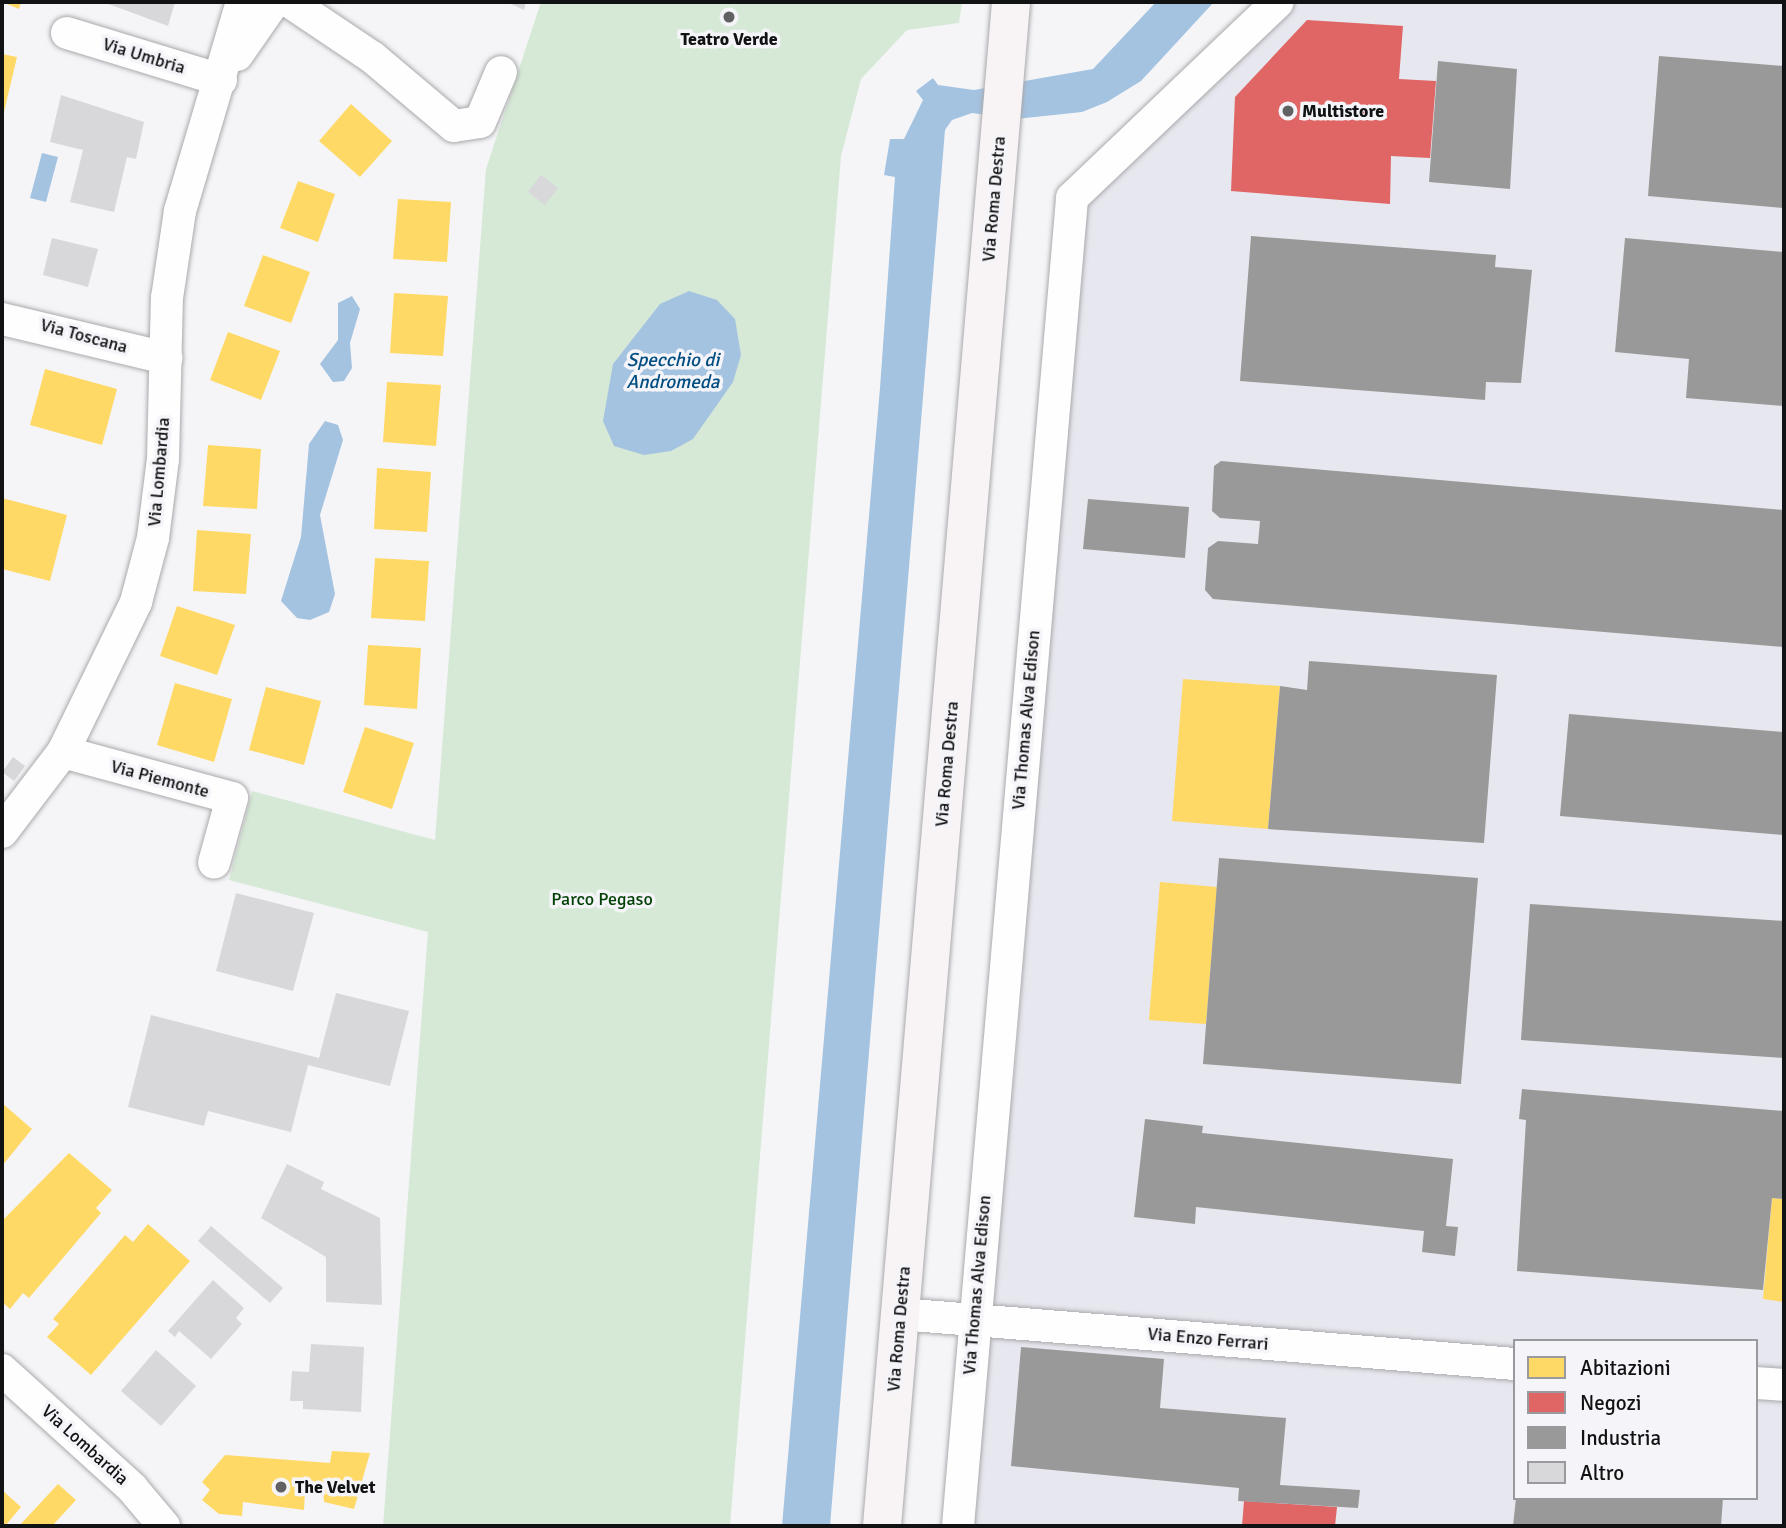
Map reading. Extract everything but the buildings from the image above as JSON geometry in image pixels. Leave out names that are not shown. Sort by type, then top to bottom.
[{"type":"main road","name":"Via Roma Destra","points":[[882,1526],[1011,2]]},
{"type":"street","name":"Via Lombardia","points":[[2,832],[63,752],[112,659],[153,538],[180,211],[242,2]]},
{"type":"street","name":"Via Lombardia","points":[[221,80],[274,2]]},
{"type":"street","points":[[290,2],[372,57]]},
{"type":"street","points":[[324,2],[372,57],[440,117],[464,129],[480,122],[501,72]]},
{"type":"street","name":"Via Thomas Alva Edison","points":[[958,1526],[1072,198],[1108,159],[1175,106],[1278,2]]},
{"type":"street","name":"Via Umbria","points":[[67,33],[221,80]]},
{"type":"street","name":"Via Toscana","points":[[2,319],[166,358]]},
{"type":"street","name":"Via Piemonte","points":[[63,752],[232,797],[214,863]]},
{"type":"street","name":"Via Enzo Ferrari","points":[[900,1314],[1513,1364]]},
{"type":"street","name":"Via Lombardia","points":[[2,1370],[132,1488],[164,1526]]},
{"type":"street","points":[[1758,1383],[1784,1385]]},
{"type":"shaded area","points":[[1265,2],[1784,2],[1784,1526],[954,1526],[1015,1070],[1084,196]]},
{"type":"green space","name":"Parco Pegaso","points":[[541,2],[962,2],[959,23],[907,30],[861,79],[841,156],[730,1526],[383,1526],[428,932],[229,880],[252,791],[435,840],[486,169]]},
{"type":"water","points":[[1156,2],[1214,2],[1141,81],[1107,102],[1082,112],[1016,119],[972,113],[952,120],[945,130],[830,1526],[782,1526],[880,388],[895,177],[884,175],[890,139],[904,139],[923,100],[916,91],[933,78],[938,85],[974,90],[1093,69]]},
{"type":"water","points":[[42,153],[58,157],[46,202],[30,198]]},
{"type":"water","name":"Specchio di Andromeda","points":[[689,291],[717,300],[735,319],[741,355],[733,382],[693,439],[671,451],[644,455],[614,446],[603,421],[613,364],[660,304]]},
{"type":"water","points":[[352,296],[360,309],[350,343],[352,368],[344,381],[333,382],[320,364],[338,340],[338,303]]},
{"type":"water","points":[[325,421],[338,425],[343,440],[320,515],[335,594],[329,612],[310,620],[297,618],[281,601],[301,537],[309,444]]},
{"type":"place","name":"Teatro Verde","points":[[729,17]]},
{"type":"place","name":"Multistore","points":[[1288,111]]},
{"type":"place","name":"The Velvet","points":[[281,1487]]}]
